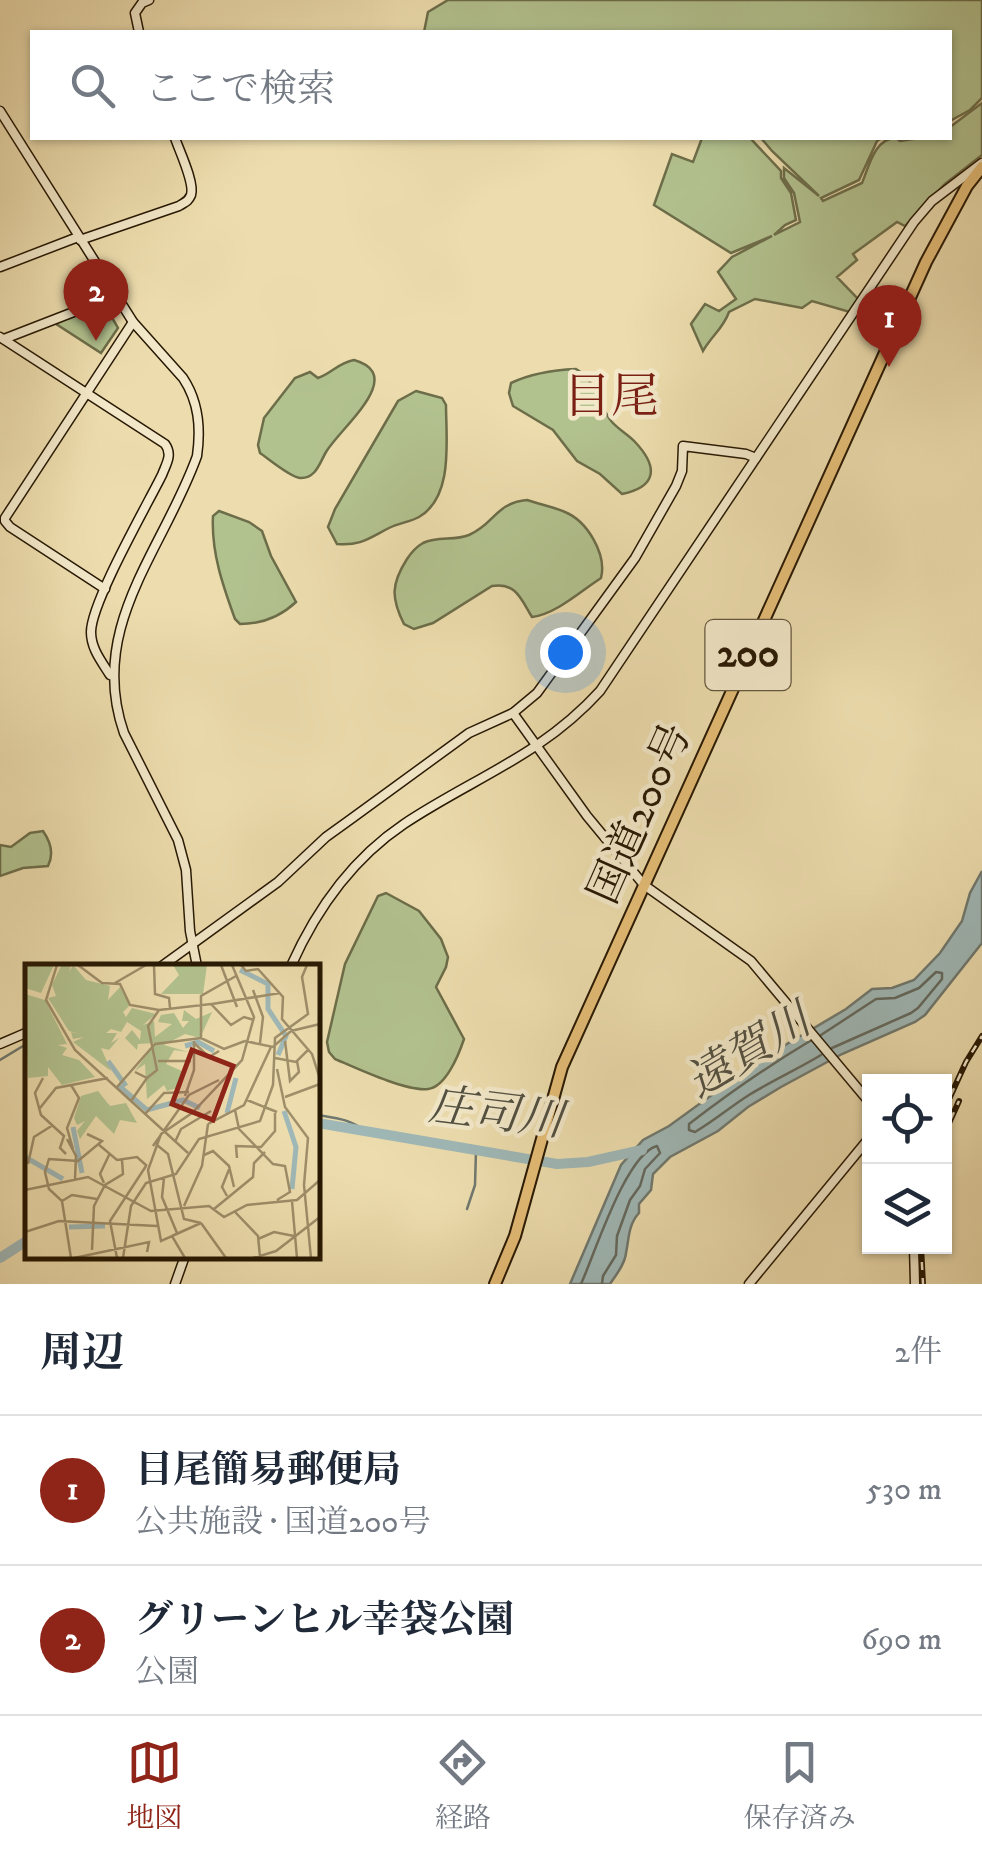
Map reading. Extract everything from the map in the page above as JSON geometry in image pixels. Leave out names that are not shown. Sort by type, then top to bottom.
[{"type":"highway","name":"国道200号","points":[[496,1284],[515,1236],[562,1068],[926,262],[952,210],[982,165]]},
{"type":"street","points":[[138,30],[134,13],[149,0]]},
{"type":"street","points":[[0,110],[132,322],[189,387],[198,412],[198,456],[118,631],[112,680],[124,733],[178,840],[186,870],[197,964]]},
{"type":"street","points":[[0,267],[188,200],[191,184],[176,140]]},
{"type":"street","points":[[292,964],[330,894],[371,850],[403,825],[536,748],[575,716],[610,678],[914,222],[932,201],[982,165]]},
{"type":"street","points":[[2,338],[102,301]]},
{"type":"street","points":[[106,589],[4,522],[132,322]]},
{"type":"street","points":[[2,338],[164,444],[170,454],[92,620],[91,636],[112,680]]},
{"type":"street","points":[[165,964],[278,882],[351,819],[470,733],[513,713],[545,684],[635,558],[676,486],[682,471],[683,446],[756,458]]},
{"type":"street","points":[[513,713],[644,885],[751,960],[862,1093]]},
{"type":"street","points":[[0,1044],[25,1033]]},
{"type":"street","points":[[749,1284],[862,1146]]},
{"type":"street","points":[[914,1254],[916,1284]]},
{"type":"street","points":[[175,1284],[184,1259]]},
{"type":"green space","points":[[448,0],[982,0],[982,98],[952,120],[952,30],[424,30],[428,12]]},
{"type":"green space","points":[[982,103],[982,155],[945,184],[905,226],[897,222],[853,254],[857,260],[837,277],[858,299],[850,312],[812,301],[802,308],[755,299],[729,312],[703,351],[691,324],[705,304],[719,311],[736,299],[718,272],[732,257],[772,236],[731,253],[654,205],[672,154],[693,162],[701,140],[752,140],[781,171],[791,193],[796,220],[774,235],[800,222],[784,168],[819,196],[763,140],[879,140],[859,180],[821,198],[823,201],[862,183],[874,154],[888,140],[952,140],[952,126]]},
{"type":"green space","points":[[103,302],[118,328],[101,353],[53,322]]},
{"type":"green space","points":[[354,360],[369,367],[374,377],[373,389],[314,473],[296,477],[260,453],[264,418],[295,378],[310,372],[318,378]]},
{"type":"green space","points":[[576,369],[593,386],[612,422],[643,452],[651,468],[642,487],[622,494],[600,474],[577,461],[553,430],[513,406],[511,383],[543,373]]},
{"type":"green space","points":[[416,391],[442,398],[446,405],[446,466],[438,496],[416,519],[359,542],[337,544],[328,527],[335,509],[398,401]]},
{"type":"green space","points":[[527,500],[565,512],[581,523],[598,549],[601,578],[541,615],[532,617],[517,593],[500,585],[492,586],[433,623],[414,629],[404,624],[395,599],[396,584],[414,550],[429,541],[469,535],[501,509]]},
{"type":"green space","points":[[219,511],[262,531],[296,602],[284,612],[256,623],[240,624],[235,619],[214,543],[213,516]]},
{"type":"green space","points":[[43,831],[50,848],[48,866],[23,868],[0,876],[0,845],[11,847],[30,833]]},
{"type":"green space","points":[[386,893],[419,911],[441,939],[448,957],[436,987],[464,1039],[446,1076],[428,1089],[382,1078],[335,1059],[329,1052],[327,1042],[345,964],[378,896]]},
{"type":"water","points":[[982,871],[982,943],[925,1015],[781,1087],[718,1131],[670,1157],[653,1174],[651,1190],[639,1204],[631,1227],[624,1261],[610,1284],[570,1284],[621,1165],[643,1140],[872,989],[892,988],[914,980],[940,953],[962,921]]},
{"type":"waterway","points":[[0,1060],[25,1045]]},
{"type":"waterway","points":[[320,1115],[348,1121],[365,1131]]},
{"type":"waterway","name":"庄司川","points":[[320,1123],[557,1164],[588,1162],[642,1150]]},
{"type":"waterway","points":[[467,1209],[475,1185],[476,1151]]},
{"type":"waterway","name":"庄司川","points":[[0,1258],[25,1242]]},
{"type":"railway","points":[[952,1093],[982,1036]]},
{"type":"railway","points":[[952,1116],[959,1101]]},
{"type":"railway","points":[[921,1254],[923,1284]]},
{"type":"place","name":"グリーンヒル幸袋公園","points":[[96,341]]},
{"type":"place","name":"目尾簡易郵便局","points":[[889,367]]},
{"type":"district","name":"目尾","points":[[611,398]]},
{"type":"water label","name":"遠賀川","points":[[749,1052]]}]
